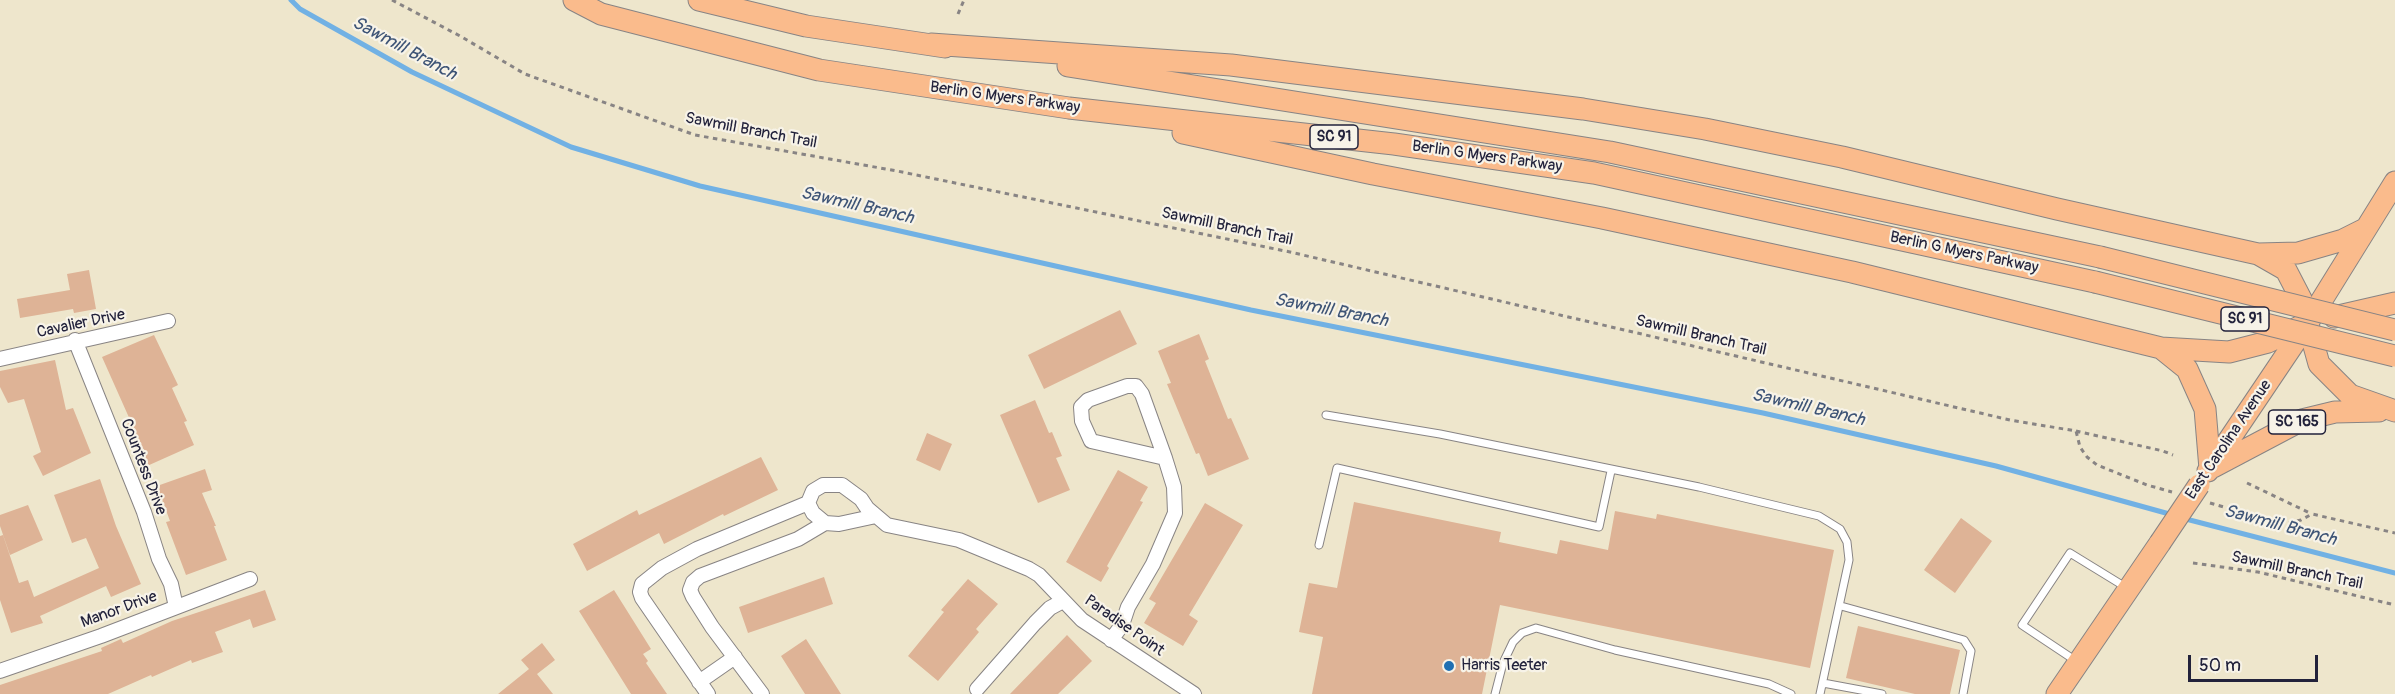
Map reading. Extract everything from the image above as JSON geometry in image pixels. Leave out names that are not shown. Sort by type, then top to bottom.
[{"type":"main road","name":"Berlin G Myers Parkway","points":[[574,0],[601,14],[819,70],[1069,108],[1394,144],[1594,173],[2095,282],[2395,356]]},
{"type":"main road","name":"Berlin G Myers Parkway","points":[[699,0],[806,26],[1610,152],[2100,257],[2395,330]]},
{"type":"main road","points":[[932,44],[1231,65],[1583,109],[1705,129],[1842,157],[2057,209],[2258,254],[2298,253],[2343,240],[2365,229]]},
{"type":"main road","points":[[1069,108],[1362,171],[1602,218],[1841,270],[2162,348],[2229,352],[2268,342],[2307,324],[2395,303]]},
{"type":"main road","name":"East Carolina Avenue","points":[[2057,694],[2307,324],[2395,182]]},
{"type":"main road","points":[[2258,254],[2286,270],[2301,299],[2319,364],[2349,395],[2395,411]]},
{"type":"main road","points":[[2162,348],[2187,369],[2205,409],[2198,488]]},
{"type":"main road","name":"SC 165","points":[[2198,488],[2302,420],[2349,411],[2395,411]]},
{"type":"street","name":"Cavalier Drive","points":[[0,358],[168,321]]},
{"type":"street","name":"Countess Drive","points":[[75,340],[171,584],[176,607]]},
{"type":"street","points":[[1111,640],[1122,625],[1128,607],[1152,564],[1175,513],[1174,487],[1165,459],[1142,394],[1136,386],[1127,386],[1088,400],[1081,407],[1082,421],[1091,441],[1165,459]]},
{"type":"street","name":"Paradise Point","points":[[808,503],[813,491],[823,485],[842,485],[861,499],[876,516],[893,526],[959,540],[987,549],[1040,576],[1083,620],[1194,694]]},
{"type":"street","points":[[708,694],[642,598],[640,592],[642,584],[662,568],[697,549],[808,503],[813,513],[825,523]]},
{"type":"street","points":[[755,691],[735,657],[693,597],[690,590],[693,582],[700,576],[798,539],[825,523],[839,524],[876,516]]},
{"type":"street","name":"Manor Drive","points":[[0,671],[249,579]]},
{"type":"street","points":[[977,688],[1035,623],[1050,608],[1063,601]]},
{"type":"street","points":[[699,682],[735,657]]},
{"type":"lane","points":[[1326,415],[1440,434],[1611,471],[1699,487],[1819,516],[1840,529],[1847,542],[1849,560],[1821,694]]},
{"type":"lane","points":[[1319,545],[1337,468],[1599,527],[1611,471]]},
{"type":"lane","points":[[2079,662],[2022,625],[2070,553],[2129,589]]},
{"type":"lane","points":[[1841,606],[1964,640],[1971,651],[1963,694]]},
{"type":"lane","points":[[1495,694],[1503,663],[1513,642],[1521,633],[1536,628],[1616,650],[1769,684],[1791,694]]},
{"type":"lane","points":[[1823,683],[1882,694]]},
{"type":"path","name":"Sawmill Branch Trail","points":[[392,0],[525,74],[695,135],[897,171],[1290,252],[2010,420],[2076,431],[2173,455]]},
{"type":"path","points":[[958,14],[964,0]]},
{"type":"path","points":[[2076,431],[2080,447],[2097,465],[2147,485],[2198,488],[2261,518],[2290,523],[2312,514]]},
{"type":"path","points":[[2247,483],[2312,514],[2395,533]]},
{"type":"path","name":"Sawmill Branch Trail","points":[[2193,564],[2258,572],[2395,604]]},
{"type":"building","points":[[89,270],[96,309],[74,313],[73,309],[20,318],[17,299],[70,290],[67,274]]},
{"type":"building","points":[[1120,310],[1137,344],[1044,389],[1028,355]]},
{"type":"building","points":[[1199,334],[1209,359],[1205,361],[1228,419],[1231,418],[1249,459],[1208,476],[1199,453],[1196,454],[1167,384],[1171,383],[1158,351]]},
{"type":"building","points":[[154,335],[178,385],[172,388],[187,421],[184,422],[194,445],[147,466],[127,424],[131,422],[102,357]]},
{"type":"building","points":[[55,360],[66,410],[73,408],[91,453],[43,476],[33,456],[41,452],[24,399],[8,403],[0,387],[0,371]]},
{"type":"building","points":[[1035,400],[1062,456],[1056,458],[1070,490],[1038,503],[1000,415]]},
{"type":"building","points":[[927,433],[952,444],[940,471],[916,460]]},
{"type":"building","points":[[761,457],[778,490],[724,516],[723,514],[664,544],[659,533],[587,571],[573,544],[637,510],[639,515]]},
{"type":"building","points":[[205,469],[212,490],[202,493],[227,560],[186,575],[166,522],[170,521],[157,486]]},
{"type":"building","points":[[1118,470],[1148,487],[1140,501],[1143,502],[1107,566],[1109,568],[1101,582],[1066,562]]},
{"type":"building","points":[[100,479],[116,526],[141,584],[111,597],[106,586],[40,616],[43,623],[11,633],[0,600],[0,536],[3,535],[19,583],[28,580],[34,597],[99,568],[86,538],[72,543],[54,495]]},
{"type":"building","points":[[1354,502],[1501,532],[1499,542],[1557,554],[1560,540],[1608,550],[1615,511],[1656,519],[1657,514],[1834,550],[1810,668],[1500,605],[1482,694],[1312,694],[1323,637],[1299,632],[1309,583],[1337,588]]},
{"type":"building","points":[[1205,503],[1243,525],[1189,615],[1198,621],[1183,646],[1144,623],[1156,603],[1149,599]]},
{"type":"building","points":[[28,505],[43,540],[10,555],[0,526],[0,515]]},
{"type":"building","points":[[1961,518],[1992,541],[1955,593],[1924,570]]},
{"type":"building","points":[[824,577],[833,604],[748,633],[739,607]]},
{"type":"building","points":[[968,579],[998,604],[976,629],[979,632],[938,681],[908,656],[944,612],[941,610]]},
{"type":"building","points":[[265,590],[276,620],[253,628],[250,619],[215,632],[223,652],[192,663],[191,660],[108,694],[0,694],[0,685],[102,651],[101,648],[121,639],[123,643],[172,621]]},
{"type":"building","points":[[614,590],[651,649],[643,654],[648,661],[646,663],[667,694],[631,694],[579,611]]},
{"type":"building","points":[[1858,626],[1960,650],[1950,694],[1915,694],[1846,678]]},
{"type":"building","points":[[1067,635],[1092,661],[1058,694],[1010,694]]},
{"type":"building","points":[[806,639],[841,694],[805,694],[781,656]]},
{"type":"building","points":[[542,643],[555,660],[537,674],[553,694],[498,694],[529,669],[521,660]]},
{"type":"waterway","name":"Sawmill Branch","points":[[291,0],[300,9],[412,72],[571,147],[700,186],[1251,310],[1763,413],[1996,466],[2173,515]]},
{"type":"waterway","name":"Sawmill Branch","points":[[2182,518],[2395,573]]},
{"type":"place","name":"Harris Teeter","points":[[1449,666]]}]
